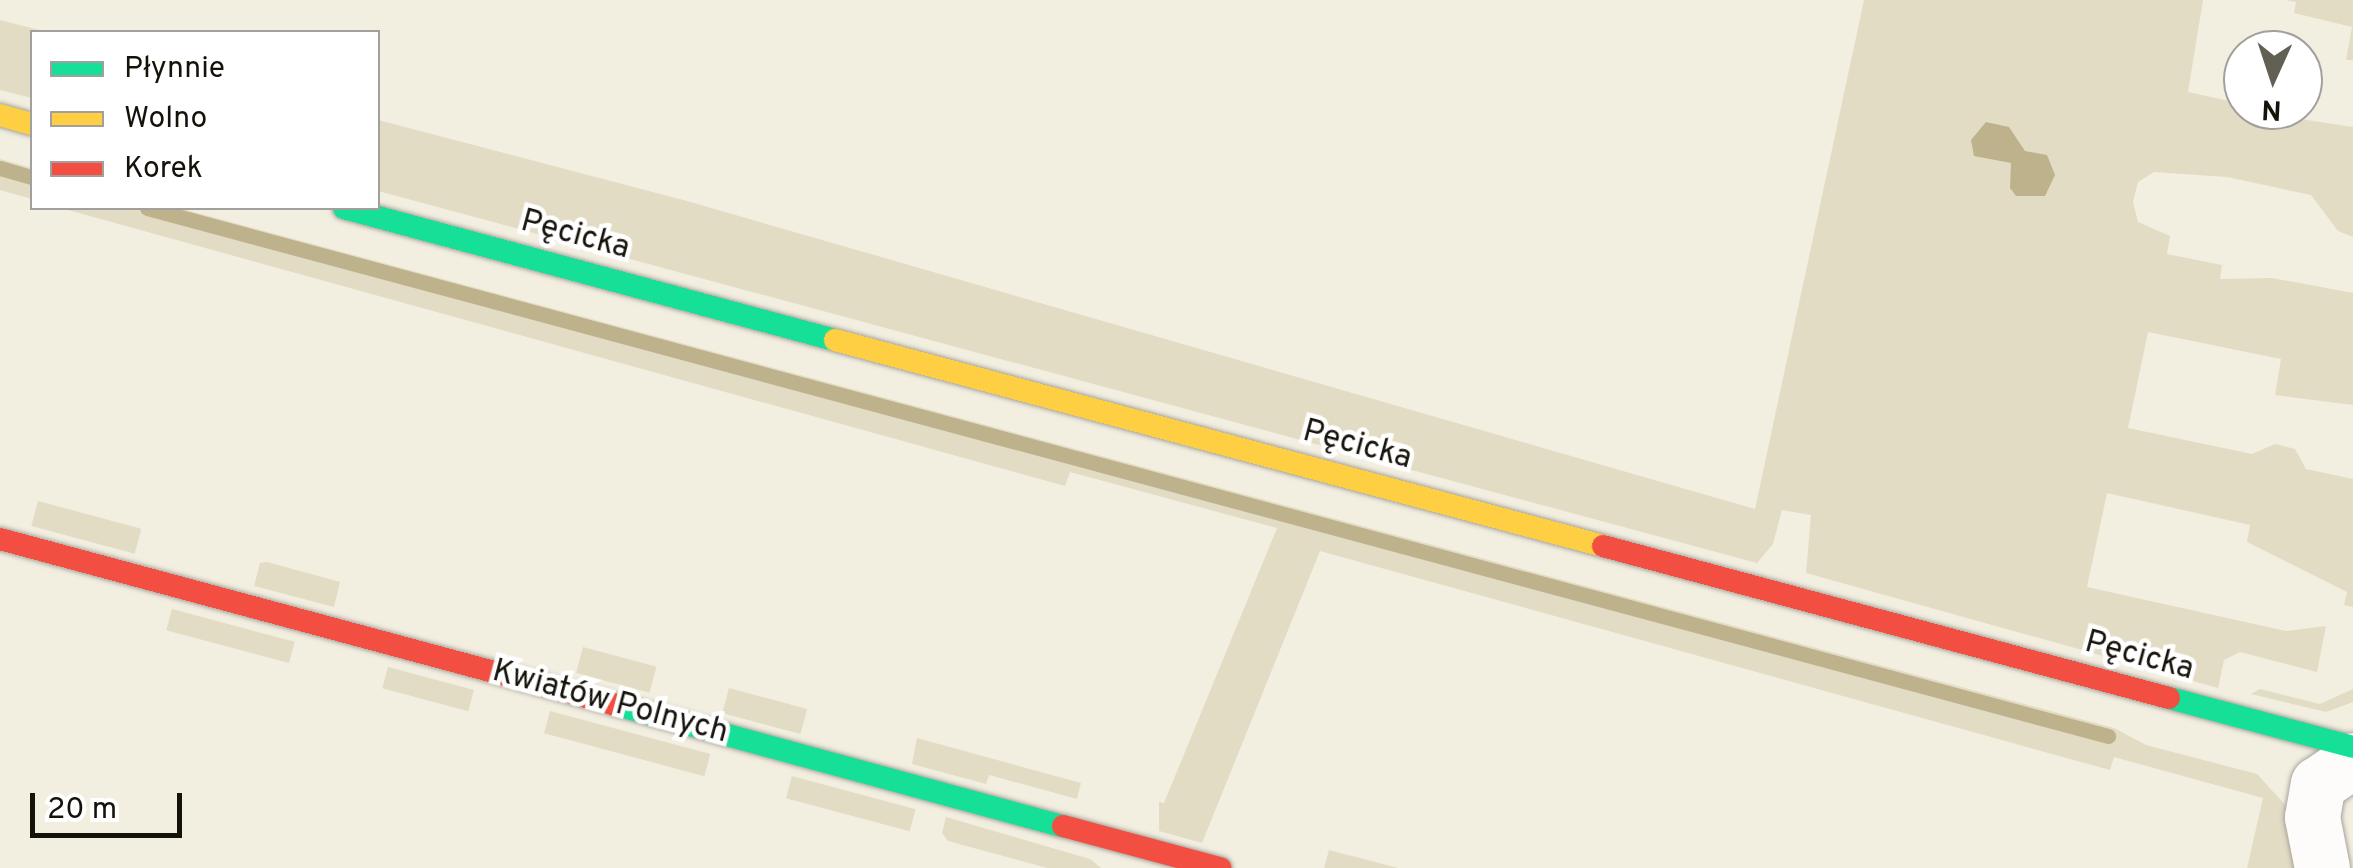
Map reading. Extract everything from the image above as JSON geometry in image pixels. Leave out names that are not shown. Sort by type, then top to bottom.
[{"type":"street","points":[[0,115],[30,123]]},
{"type":"street","name":"Pęcicka","points":[[351,210],[2353,747]]},
{"type":"street","name":"Kwiatów Polnych","points":[[0,539],[1184,863]]},
{"type":"street","points":[[2322,868],[2312,817],[2318,784],[2353,760]]},
{"type":"shaded area","points":[[1864,0],[2203,0],[2188,92],[2223,100],[2223,130],[2323,130],[2323,122],[2353,127],[2353,237],[2338,231],[2311,195],[2227,177],[2154,172],[2138,182],[2133,202],[2138,222],[2170,236],[2167,254],[2222,265],[2220,279],[2272,278],[2353,293],[2353,405],[2275,395],[2281,359],[2148,332],[2128,428],[2252,454],[2275,444],[2295,449],[2306,469],[2353,479],[2353,607],[2344,605],[2347,592],[2247,542],[2250,525],[2107,493],[2087,587],[2286,631],[2326,626],[2317,672],[2240,652],[2224,660],[2218,688],[1806,573],[1811,515],[1782,510],[1773,544],[1757,563],[380,192],[380,121],[687,201],[1755,509]]},
{"type":"shaded area","points":[[2286,0],[2353,0],[2353,60],[2346,60],[2352,27],[2294,13],[2296,2]]},
{"type":"shaded area","points":[[0,20],[39,30],[30,30],[30,98],[0,90]]},
{"type":"shaded area","points":[[1986,122],[2009,127],[2025,151],[2047,155],[2055,175],[2045,196],[2016,196],[2010,188],[2011,163],[1974,156],[1971,140]]},
{"type":"shaded area","points":[[0,159],[30,167],[30,198],[0,190]]},
{"type":"shaded area","points":[[68,210],[186,210],[2114,728],[2146,745],[2257,774],[2289,809],[2305,868],[2247,868],[2263,798],[2114,757],[2110,770],[1320,551],[1202,843],[1159,831],[1159,802],[1164,803],[1277,528],[1070,472],[1065,486]]},
{"type":"shaded area","points":[[38,501],[141,529],[135,554],[31,526]]},
{"type":"shaded area","points":[[260,563],[340,582],[334,607],[254,586]]},
{"type":"shaded area","points":[[172,609],[295,642],[289,663],[166,630]]},
{"type":"shaded area","points":[[583,647],[656,667],[649,693],[576,673]]},
{"type":"shaded area","points":[[388,667],[474,690],[468,711],[382,688]]},
{"type":"shaded area","points":[[729,688],[807,709],[801,734],[722,713]]},
{"type":"shaded area","points":[[2260,689],[2320,704],[2353,689],[2353,702],[2326,712],[2251,694]]},
{"type":"shaded area","points":[[550,711],[710,754],[704,776],[544,733]]},
{"type":"shaded area","points":[[917,738],[1081,783],[1077,799],[989,775],[986,784],[912,764]]},
{"type":"shaded area","points":[[792,776],[916,809],[910,831],[786,798]]},
{"type":"shaded area","points":[[946,817],[1090,859],[1101,868],[1047,868],[948,841],[942,833]]},
{"type":"shaded area","points":[[1329,850],[1398,868],[1324,868]]},
{"type":"waterway","points":[[0,168],[30,176]]},
{"type":"waterway","points":[[154,210],[2108,736]]},
{"type":"traffic: fast","points":[[351,210],[835,340]]},
{"type":"traffic: fast","points":[[2169,698],[2353,747]]},
{"type":"traffic: fast","points":[[613,704],[1063,826]]},
{"type":"traffic: slow","points":[[0,115],[30,123]]},
{"type":"traffic: slow","points":[[835,340],[1603,546]]},
{"type":"traffic: jam","points":[[0,539],[613,704]]},
{"type":"traffic: jam","points":[[1603,546],[2169,698]]},
{"type":"traffic: jam","points":[[1063,826],[1220,868]]}]
